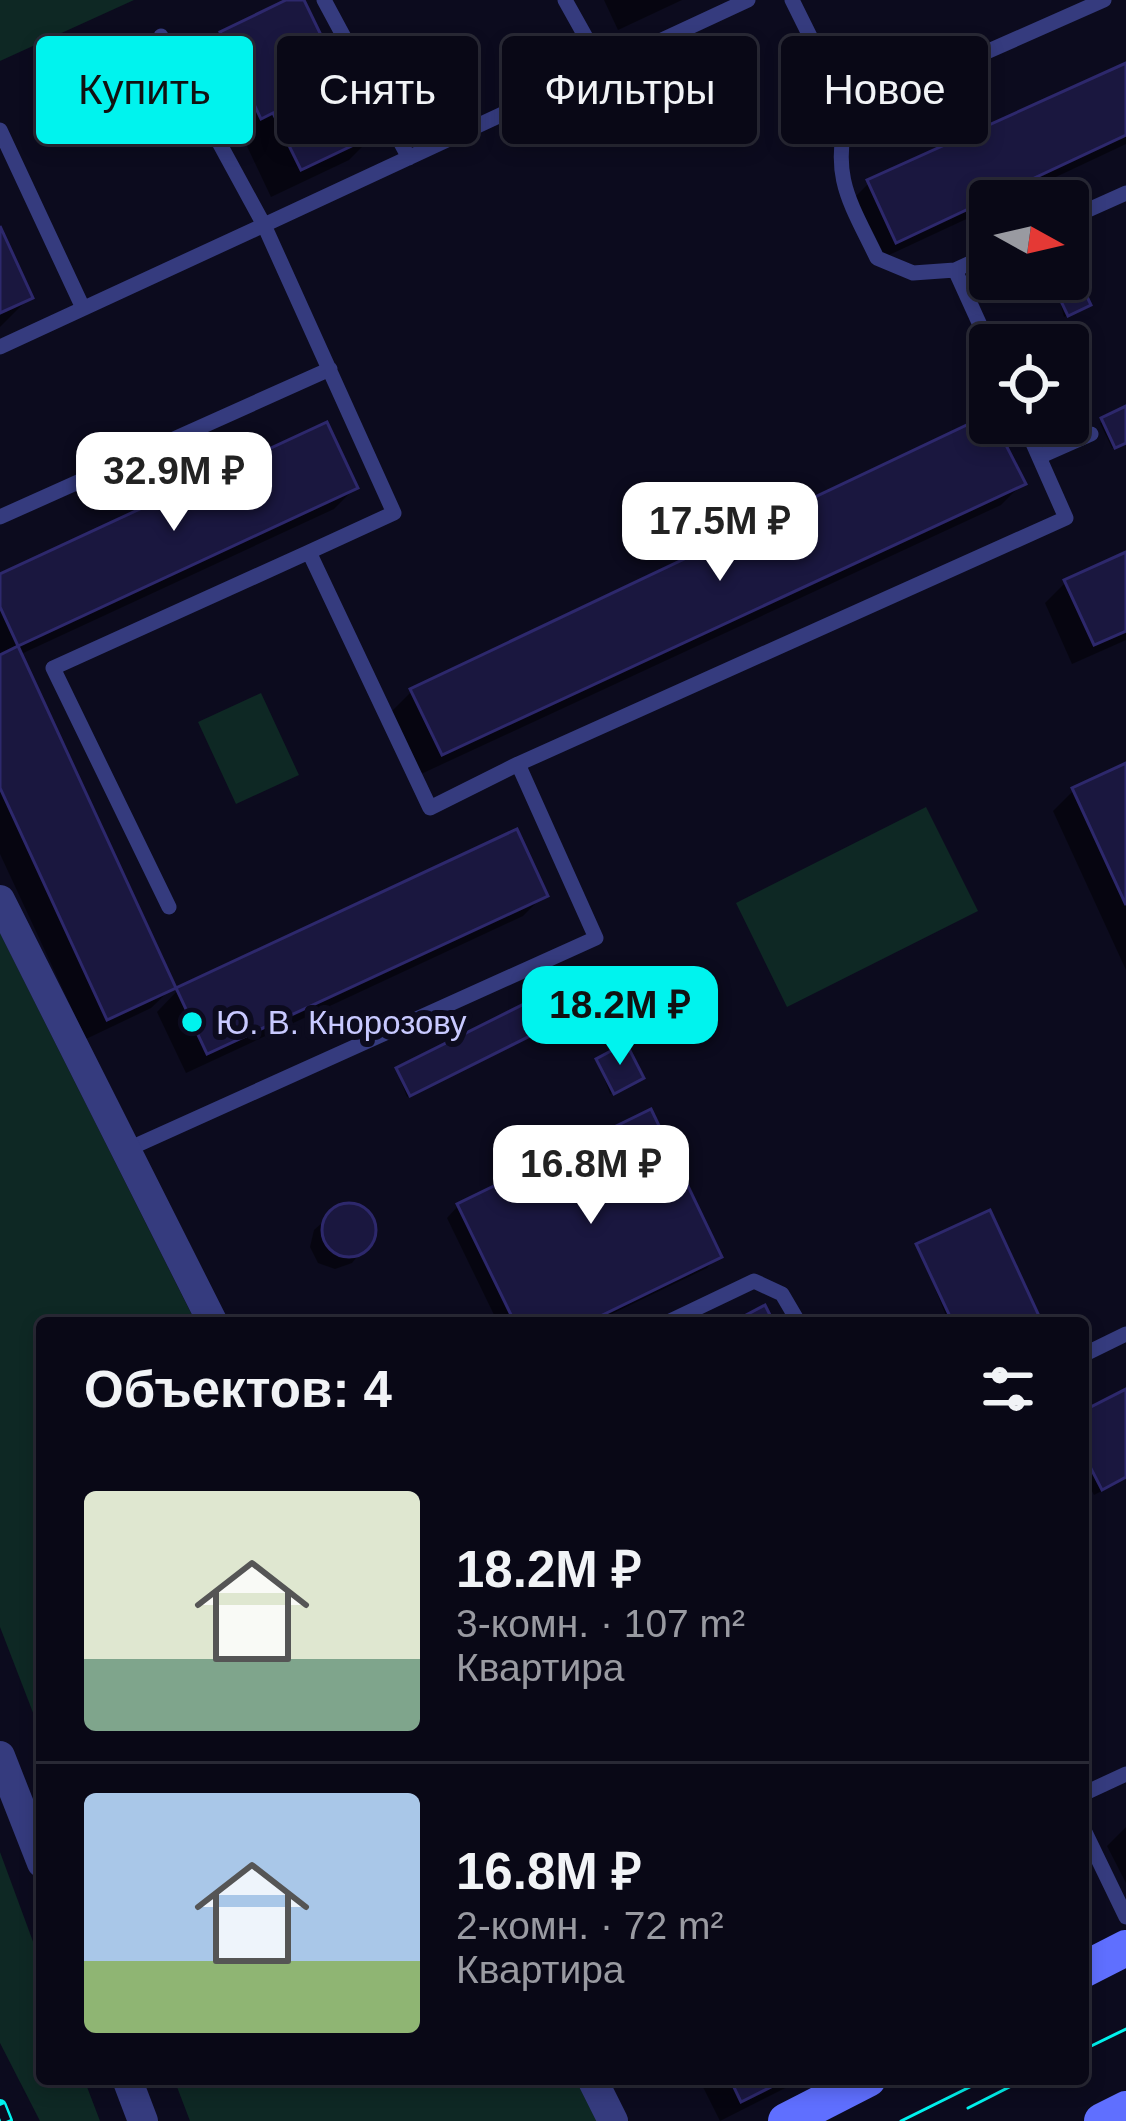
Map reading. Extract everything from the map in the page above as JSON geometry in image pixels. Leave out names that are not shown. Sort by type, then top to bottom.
[{"type":"main road","points":[[1089,1967],[1126,1948]]},
{"type":"main road","points":[[786,2121],[856,2085]]},
{"type":"main road","points":[[1102,2121],[1126,2109]]},
{"type":"street","points":[[0,900],[210,1317]]},
{"type":"street","points":[[0,1756],[36,1848]]},
{"type":"street","points":[[129,2085],[143,2121]]},
{"type":"street","points":[[595,2085],[613,2121]]},
{"type":"lane","points":[[323,0],[409,158]]},
{"type":"lane","points":[[565,0],[585,36]]},
{"type":"lane","points":[[671,36],[748,0]]},
{"type":"lane","points":[[792,0],[810,36]]},
{"type":"lane","points":[[988,51],[1104,0]]},
{"type":"lane","points":[[0,347],[502,115]]},
{"type":"lane","points":[[0,130],[82,308]]},
{"type":"lane","points":[[169,908],[53,668],[394,513],[264,225],[220,144]]},
{"type":"lane","points":[[839,144],[841,183],[877,258],[914,273],[956,270],[969,264]]},
{"type":"lane","points":[[1089,210],[1126,193]]},
{"type":"lane","points":[[956,270],[980,324]]},
{"type":"lane","points":[[0,517],[330,370]]},
{"type":"lane","points":[[1039,457],[1091,434]]},
{"type":"lane","points":[[309,552],[430,808],[1066,518],[1033,444]]},
{"type":"lane","points":[[125,1150],[596,938],[518,764]]},
{"type":"lane","points":[[679,1317],[754,1281],[782,1294],[795,1317]]},
{"type":"lane","points":[[1089,1352],[1126,1334]]},
{"type":"lane","points":[[1089,1792],[1126,1774]]},
{"type":"lane","points":[[1089,1840],[1126,1917]]},
{"type":"green space","points":[[0,0],[134,0],[55,36],[36,36],[36,45],[0,61]]},
{"type":"green space","points":[[261,693],[299,775],[236,804],[198,722]]},
{"type":"green space","points":[[926,807],[978,911],[787,1007],[736,903]]},
{"type":"green space","points":[[0,933],[193,1317],[36,1317],[36,1720],[0,1627]]},
{"type":"green space","points":[[0,1852],[36,1950],[36,2085],[86,2085],[100,2121],[40,2121],[0,2043]]},
{"type":"green space","points":[[176,2085],[580,2085],[598,2121],[190,2121]]},
{"type":"building","points":[[286,0],[304,0],[321,36],[277,36],[277,121],[273,113],[261,119],[253,102],[253,36],[222,36],[220,32]]},
{"type":"building","points":[[1126,63],[1126,135],[1030,180],[969,180],[969,209],[896,243],[867,180],[947,144],[988,144],[988,125]]},
{"type":"building","points":[[288,144],[356,144],[301,170]]},
{"type":"building","points":[[0,226],[33,298],[0,313]]},
{"type":"building","points":[[1060,300],[1089,300],[1091,305],[1068,316]]},
{"type":"building","points":[[1126,406],[1126,443],[1115,448],[1101,418]]},
{"type":"building","points":[[327,422],[358,488],[18,646],[0,607],[0,574]]},
{"type":"building","points":[[969,424],[969,444],[1005,444],[1026,484],[442,755],[410,689]]},
{"type":"building","points":[[1126,552],[1126,631],[1094,645],[1064,580]]},
{"type":"building","points":[[18,646],[176,988],[107,1020],[0,788],[0,655]]},
{"type":"building","points":[[1126,763],[1126,905],[1072,788]]},
{"type":"building","points":[[517,829],[548,896],[207,1054],[176,988]]},
{"type":"building","points":[[580,976],[594,1004],[410,1096],[396,1068]]},
{"type":"building","points":[[626,1043],[644,1078],[614,1094],[596,1059]]},
{"type":"building","points":[[651,1109],[722,1257],[598,1317],[512,1317],[457,1204]]},
{"type":"building","points":[[349,1203],[368,1211],[376,1230],[368,1249],[349,1257],[330,1249],[322,1230],[330,1211]]},
{"type":"building","points":[[990,1210],[1040,1317],[950,1317],[916,1244]]},
{"type":"building","points":[[765,1305],[771,1317],[742,1317]]},
{"type":"building","points":[[1126,1389],[1126,1477],[1102,1490],[1089,1465],[1089,1408]]},
{"type":"building","points":[[733,2085],[775,2085],[741,2102]]},
{"type":"tram line","points":[[1089,2047],[1126,2029]]},
{"type":"tram line","points":[[901,2121],[974,2085]]},
{"type":"tram line","points":[[968,2108],[1013,2085]]},
{"type":"railway","points":[[0,2106],[6,2121]]},
{"type":"place","name":"Ю. В. Кнорозову","points":[[192,1022]]}]
